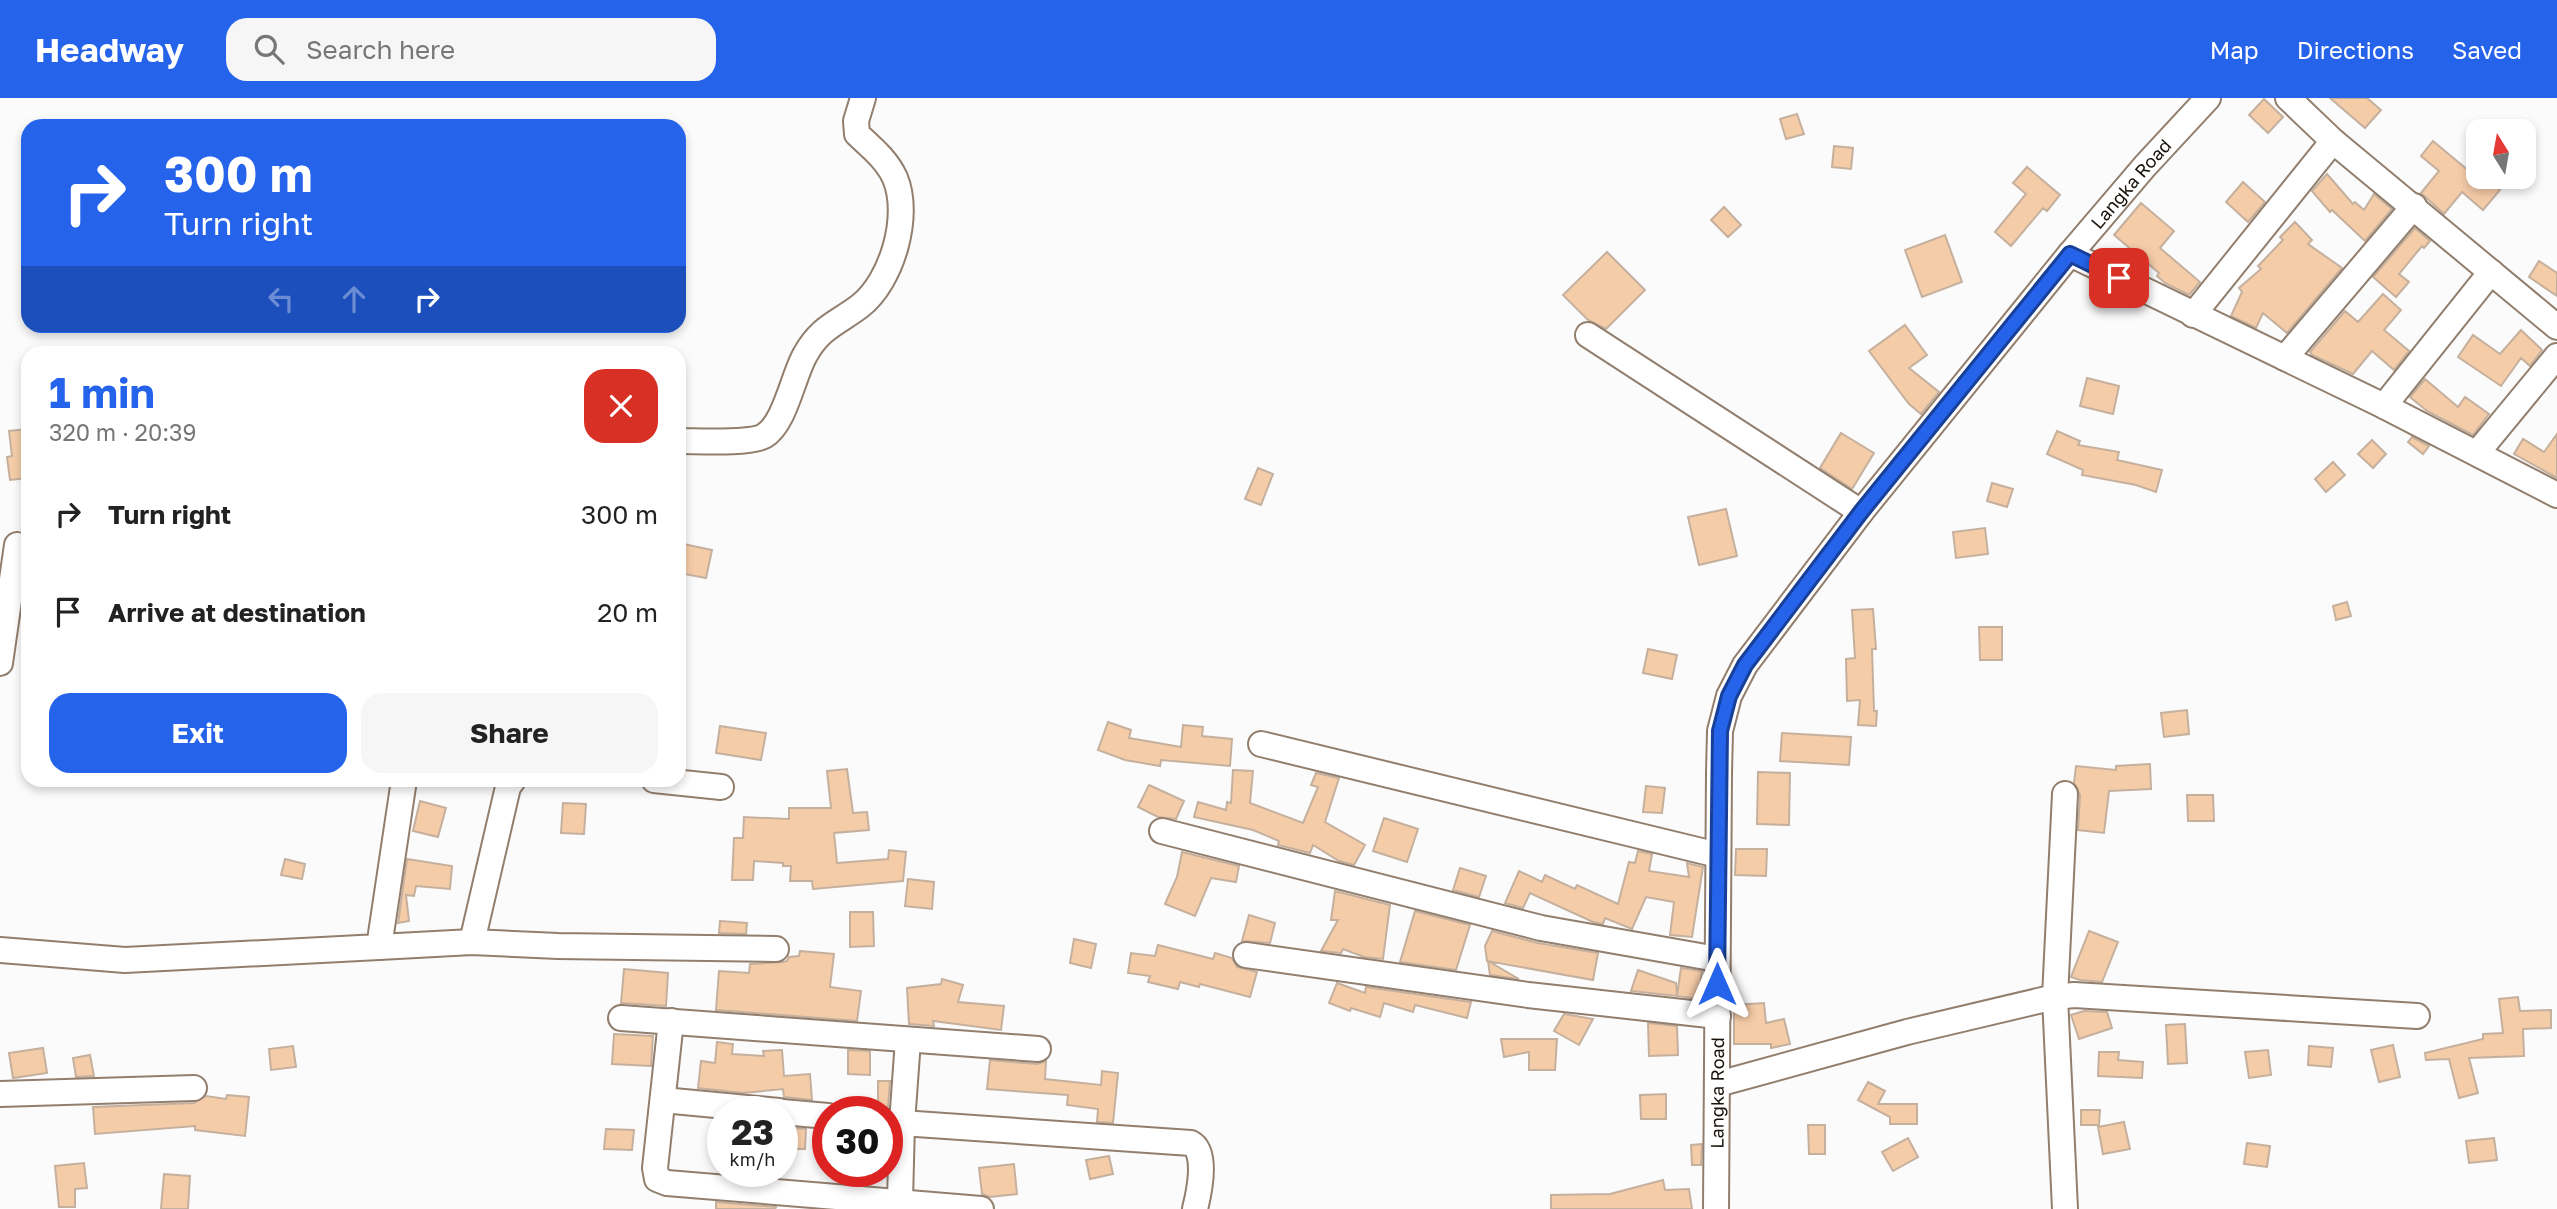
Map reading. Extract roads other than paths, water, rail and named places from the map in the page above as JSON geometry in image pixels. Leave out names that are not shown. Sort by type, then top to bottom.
[{"type":"street","points":[[686,441],[750,440],[764,436],[774,427],[780,416],[805,354],[826,327],[861,305],[884,276],[898,242],[902,208],[895,179],[881,158],[857,134],[856,121],[863,98]]},
{"type":"street","name":"Langka Road","points":[[1716,1209],[1720,731],[1729,696],[1745,665],[1861,512],[2070,254],[2145,166],[2208,98]]},
{"type":"street","points":[[2288,98],[2333,141],[2557,327]]},
{"type":"street","points":[[2193,316],[2333,141]]},
{"type":"street","points":[[2285,358],[2414,206]]},
{"type":"street","points":[[2070,254],[2193,316],[2384,406],[2557,495]]},
{"type":"street","points":[[2384,406],[2491,272]]},
{"type":"street","points":[[1588,335],[1861,512]]},
{"type":"street","points":[[2477,453],[2557,356]]},
{"type":"street","points":[[0,663],[15,544]]},
{"type":"street","points":[[1261,744],[1718,855]]},
{"type":"street","points":[[686,783],[721,787]]},
{"type":"street","points":[[379,947],[403,787]]},
{"type":"street","points":[[472,942],[508,787]]},
{"type":"street","points":[[2065,1209],[2055,997],[2066,794]]},
{"type":"street","points":[[1162,831],[1541,928],[1717,958]]},
{"type":"street","points":[[0,950],[125,960],[472,942],[776,949]]},
{"type":"street","points":[[1246,955],[1528,995],[1718,1016]]},
{"type":"street","points":[[1718,1084],[1907,1032],[2055,997],[2074,995],[2417,1016]]},
{"type":"street","points":[[621,1018],[1038,1049]]},
{"type":"street","points":[[671,1021],[655,1168],[657,1179],[667,1183],[818,1203],[900,1201],[981,1209]]},
{"type":"street","points":[[899,1096],[908,1040]]},
{"type":"street","points":[[0,1094],[194,1088]]},
{"type":"street","points":[[663,1100],[707,1104]]},
{"type":"street","points":[[903,1124],[1191,1143],[1197,1146],[1200,1152],[1200,1183],[1195,1209]]},
{"type":"street","points":[[899,1187],[900,1201]]}]
